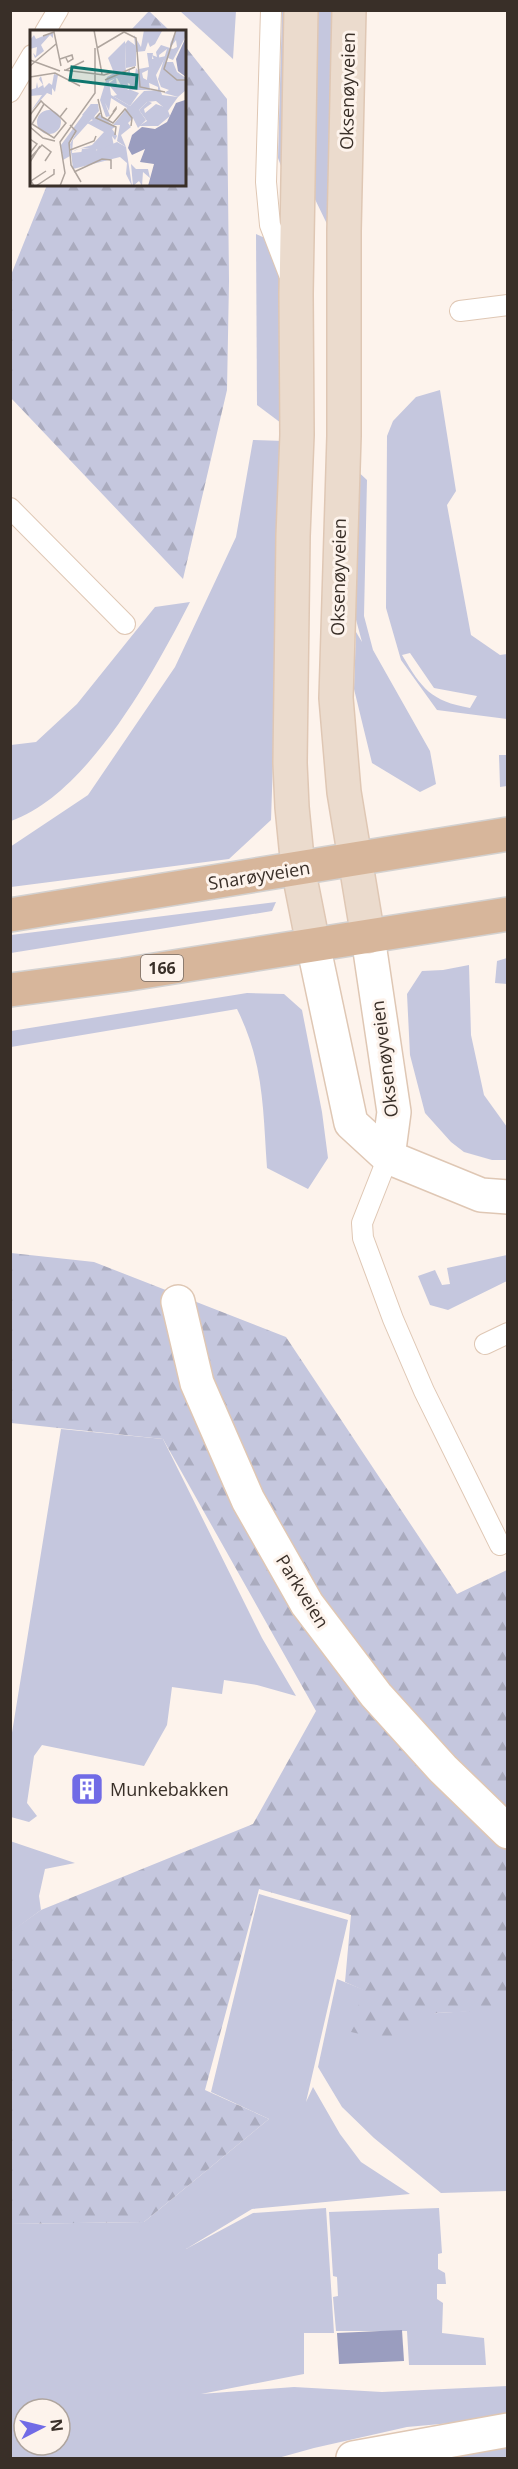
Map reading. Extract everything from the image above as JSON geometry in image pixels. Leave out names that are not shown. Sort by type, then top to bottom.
[{"type":"main road","name":"Snarøyveien","points":[[10,915],[507,834]]},
{"type":"main road","name":"166","points":[[10,990],[123,975],[507,914]]},
{"type":"street","name":"Oksenøyveien","points":[[301,10],[296,294],[297,435],[290,763],[298,868],[351,1123],[388,1157]]},
{"type":"street","name":"Oksenøyveien","points":[[349,10],[344,231],[344,436],[336,698],[344,792],[394,1112],[388,1157]]},
{"type":"street","points":[[388,1157],[481,1195],[507,1197]]},
{"type":"street","name":"Parkveien","points":[[178,1302],[202,1394],[248,1500],[307,1604],[376,1695],[443,1769],[507,1832]]},
{"type":"street","points":[[353,2458],[507,2430]]},
{"type":"lane","points":[[46,30],[57,10]]},
{"type":"lane","points":[[271,10],[267,193],[270,225],[296,294]]},
{"type":"lane","points":[[10,92],[30,58]]},
{"type":"lane","points":[[460,311],[507,305]]},
{"type":"lane","points":[[10,508],[125,624]]},
{"type":"lane","points":[[388,1157],[362,1223],[363,1238],[393,1319],[424,1391],[500,1545]]},
{"type":"lane","points":[[485,1344],[507,1333]]},
{"type":"green space","points":[[149,11],[169,30],[131,30]]},
{"type":"green space","points":[[180,11],[236,11],[233,59]]},
{"type":"green space","points":[[282,11],[291,11],[287,182],[278,158]]},
{"type":"green space","points":[[316,11],[337,11],[332,231],[326,232],[327,224],[311,191]]},
{"type":"green space","points":[[186,47],[227,99],[229,281],[227,390],[183,579],[11,398],[11,275],[47,186],[186,186]]},
{"type":"green space","points":[[256,234],[285,247],[281,423],[257,405]]},
{"type":"green space","points":[[440,390],[456,491],[447,505],[471,635],[500,655],[507,654],[507,719],[437,710],[401,660],[386,608],[387,436],[393,421],[416,397]],"holes":[[[410,653],[434,688],[477,696],[470,708],[446,702],[422,685],[402,655]]]},
{"type":"green space","points":[[253,440],[284,441],[271,820],[229,859],[11,887],[10,847],[88,795],[175,667],[236,537]]},
{"type":"green space","points":[[353,467],[367,480],[364,616],[373,650],[430,751],[436,784],[420,792],[372,763],[354,689],[356,632],[362,642],[355,616],[358,535],[352,534]]},
{"type":"green space","points":[[190,602],[138,695],[92,758],[66,785],[39,807],[11,821],[11,745],[36,742],[77,704],[155,607]]},
{"type":"green space","points":[[499,755],[508,755],[507,786],[500,787]]},
{"type":"green space","points":[[276,902],[272,911],[11,953],[11,935]]},
{"type":"green space","points":[[507,958],[507,984],[495,983],[497,961]]},
{"type":"green space","points":[[469,965],[471,1035],[484,1095],[507,1127],[507,1160],[492,1160],[464,1152],[451,1142],[425,1113],[410,1055],[407,994],[422,971]]},
{"type":"green space","points":[[247,993],[284,994],[302,1010],[322,1112],[328,1158],[308,1189],[267,1168],[261,1087],[253,1048],[237,1009],[11,1047],[11,1031]]},
{"type":"green space","points":[[11,1253],[94,1262],[286,1337],[457,1594],[507,1570],[507,1999],[483,2011],[436,2013],[387,2040],[351,2032],[363,1990],[345,1982],[351,1915],[259,1889],[205,2090],[269,2119],[144,2222],[11,2224],[10,1932],[41,1910],[253,1824],[316,1711],[163,1439],[11,1423]]},
{"type":"green space","points":[[507,1255],[507,1281],[448,1310],[430,1305],[418,1276],[435,1270],[442,1285],[450,1284],[447,1268]]},
{"type":"green space","points":[[61,1429],[163,1439],[262,1638],[296,1696],[257,1685],[224,1680],[222,1694],[172,1687],[167,1725],[144,1766],[42,1745],[34,1756],[27,1803],[37,1816],[29,1822],[11,1817],[11,1739]]},
{"type":"green space","points":[[10,1841],[75,1863],[45,1869],[39,1896],[41,1910],[11,1932]]},
{"type":"green space","points":[[259,1894],[348,1920],[306,2102],[313,2087],[340,2134],[361,2162],[410,2194],[252,2209],[186,2249],[253,2213],[326,2208],[334,2333],[304,2333],[304,2374],[201,2394],[294,2387],[382,2392],[507,2386],[507,2418],[407,2427],[278,2458],[11,2458],[10,2224],[144,2222],[269,2119],[211,2092]]},
{"type":"green space","points":[[337,1979],[424,2014],[468,2011],[507,1998],[507,2191],[441,2193],[374,2138],[342,2107],[318,2067]]},
{"type":"green space","points":[[439,2208],[442,2253],[438,2254],[438,2269],[445,2273],[446,2284],[437,2284],[437,2299],[443,2303],[442,2333],[484,2338],[486,2365],[409,2365],[407,2331],[336,2331],[333,2297],[338,2296],[337,2277],[333,2276],[329,2212]]},
{"type":"green space","points":[[507,2443],[507,2458],[411,2458]]},
{"type":"shaded area","points":[[402,2330],[404,2361],[339,2364],[337,2333]]},
{"type":"place","name":"Munkebakken","points":[[87,1789]]}]
